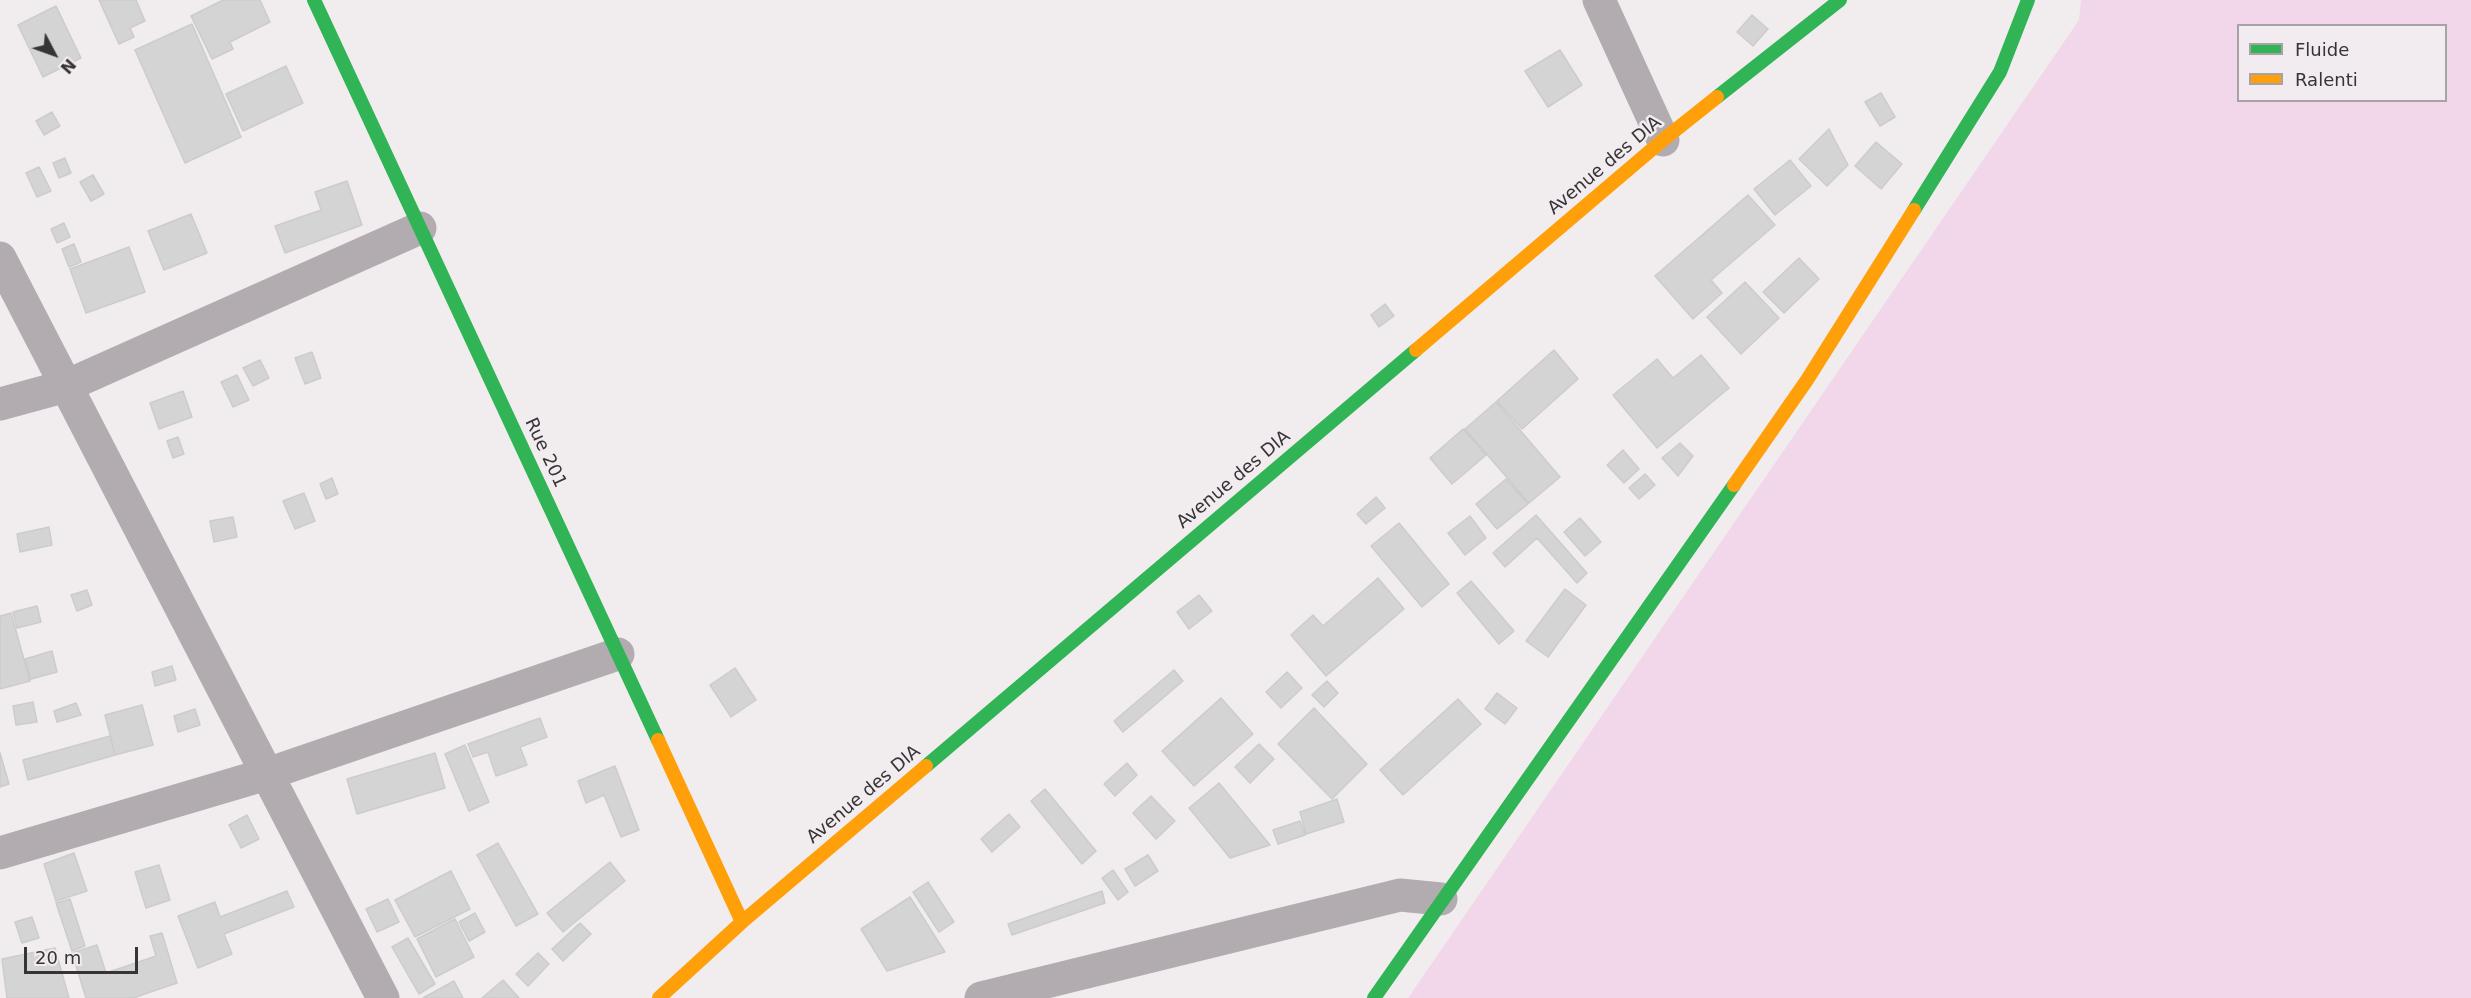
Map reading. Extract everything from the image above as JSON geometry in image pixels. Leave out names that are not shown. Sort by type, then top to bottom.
[{"type":"street","name":"Rue 201","points":[[314,0],[742,922]]},
{"type":"street","points":[[1599,0],[1663,140]]},
{"type":"street","name":"Avenue des DIA","points":[[660,998],[742,922],[1663,140],[1840,0]]},
{"type":"street","points":[[1374,998],[1441,899],[1807,380],[2000,72],[2028,0]]},
{"type":"street","points":[[0,404],[66,386],[420,228]]},
{"type":"street","points":[[0,258],[383,998]]},
{"type":"street","points":[[0,853],[267,774],[618,654]]},
{"type":"street","points":[[981,998],[1400,896],[1441,899]]},
{"type":"shaded area","points":[[2081,0],[2471,0],[2471,998],[1408,998],[2079,20]]},
{"type":"building","points":[[99,0],[136,0],[145,21],[130,28],[134,37],[119,44]]},
{"type":"building","points":[[223,0],[260,0],[270,22],[230,42],[233,49],[212,59],[191,16]]},
{"type":"building","points":[[56,6],[81,58],[43,77],[18,25]]},
{"type":"building","points":[[1752,15],[1768,29],[1753,46],[1737,32]]},
{"type":"building","points":[[192,24],[241,137],[185,163],[135,50]]},
{"type":"building","points":[[1560,50],[1582,85],[1548,107],[1525,71]]},
{"type":"building","points":[[286,66],[303,103],[243,131],[226,94]]},
{"type":"building","points":[[1881,93],[1895,117],[1880,126],[1865,102]]},
{"type":"building","points":[[52,112],[60,126],[44,135],[36,121]]},
{"type":"building","points":[[1829,129],[1848,165],[1827,186],[1799,159]]},
{"type":"building","points":[[1876,142],[1902,164],[1881,189],[1855,166]]},
{"type":"building","points":[[65,158],[71,173],[59,178],[53,163]]},
{"type":"building","points":[[1790,160],[1811,186],[1775,215],[1754,189]]},
{"type":"building","points":[[39,167],[51,191],[37,197],[26,173]]},
{"type":"building","points":[[93,175],[104,194],[91,201],[80,182]]},
{"type":"building","points":[[347,181],[362,225],[285,253],[275,226],[321,210],[315,192]]},
{"type":"building","points":[[1748,195],[1775,225],[1711,280],[1722,293],[1693,319],[1655,276]]},
{"type":"building","points":[[191,214],[207,253],[164,270],[148,231]]},
{"type":"building","points":[[64,223],[70,237],[57,243],[51,229]]},
{"type":"building","points":[[74,244],[81,262],[69,267],[62,249]]},
{"type":"building","points":[[129,247],[145,292],[86,313],[70,269]]},
{"type":"building","points":[[1799,258],[1819,279],[1784,313],[1763,292]]},
{"type":"building","points":[[1745,282],[1779,318],[1741,354],[1707,317]]},
{"type":"building","points":[[1385,304],[1394,316],[1379,327],[1371,315]]},
{"type":"building","points":[[1554,350],[1578,379],[1522,429],[1497,401]]},
{"type":"building","points":[[312,352],[321,378],[305,384],[295,358]]},
{"type":"building","points":[[1701,355],[1729,388],[1657,448],[1613,395],[1657,359],[1673,378]]},
{"type":"building","points":[[260,360],[269,378],[253,386],[243,368]]},
{"type":"building","points":[[237,375],[249,400],[233,407],[221,382]]},
{"type":"building","points":[[183,391],[192,417],[159,429],[150,403]]},
{"type":"building","points":[[1496,402],[1560,477],[1529,503],[1465,429]]},
{"type":"building","points":[[1463,429],[1486,455],[1452,484],[1430,458]]},
{"type":"building","points":[[178,437],[184,454],[173,458],[167,441]]},
{"type":"building","points":[[1680,443],[1693,456],[1678,476],[1662,458]]},
{"type":"building","points":[[1623,450],[1639,469],[1624,483],[1607,465]]},
{"type":"building","points":[[1645,474],[1655,485],[1639,499],[1629,488]]},
{"type":"building","points":[[332,478],[338,494],[326,499],[320,484]]},
{"type":"building","points":[[1506,479],[1528,504],[1497,529],[1476,504]]},
{"type":"building","points":[[304,493],[315,521],[295,529],[283,501]]},
{"type":"building","points":[[1376,497],[1385,508],[1366,524],[1357,514]]},
{"type":"building","points":[[1536,515],[1587,573],[1577,583],[1537,538],[1505,567],[1493,553]]},
{"type":"building","points":[[1470,516],[1486,538],[1465,555],[1448,533]]},
{"type":"building","points":[[233,517],[237,537],[214,542],[210,521]]},
{"type":"building","points":[[1580,518],[1601,542],[1585,556],[1564,532]]},
{"type":"building","points":[[1399,523],[1449,584],[1422,607],[1371,546]]},
{"type":"building","points":[[49,527],[52,545],[20,552],[17,534]]},
{"type":"building","points":[[1378,578],[1404,609],[1326,676],[1291,635],[1313,615],[1323,626]]},
{"type":"building","points":[[1471,581],[1514,631],[1499,644],[1457,593]]},
{"type":"building","points":[[1565,589],[1586,605],[1548,657],[1526,641]]},
{"type":"building","points":[[87,590],[92,605],[77,611],[71,595]]},
{"type":"building","points":[[1199,595],[1212,611],[1189,629],[1177,612]]},
{"type":"building","points":[[37,606],[41,622],[17,628],[13,612]]},
{"type":"building","points":[[11,613],[30,681],[0,689],[0,616]]},
{"type":"building","points":[[52,651],[57,672],[31,679],[25,659]]},
{"type":"building","points":[[172,666],[176,680],[155,686],[152,672]]},
{"type":"building","points":[[735,668],[756,700],[731,717],[710,685]]},
{"type":"building","points":[[1174,670],[1183,681],[1123,732],[1114,721]]},
{"type":"building","points":[[1287,672],[1302,688],[1281,708],[1266,692]]},
{"type":"building","points":[[1327,681],[1338,693],[1324,707],[1312,695]]},
{"type":"building","points":[[1497,693],[1517,708],[1505,724],[1485,709]]},
{"type":"building","points":[[1221,698],[1253,734],[1194,786],[1162,751]]},
{"type":"building","points":[[1458,699],[1481,724],[1403,795],[1380,770]]},
{"type":"building","points":[[33,702],[37,722],[16,725],[13,706]]},
{"type":"building","points":[[76,703],[81,715],[57,722],[54,711]]},
{"type":"building","points":[[142,705],[153,745],[115,755],[105,715]]},
{"type":"building","points":[[1314,708],[1367,764],[1332,799],[1278,744]]},
{"type":"building","points":[[195,709],[200,725],[178,732],[174,716]]},
{"type":"building","points":[[540,718],[547,737],[520,747],[527,765],[496,776],[488,752],[473,757],[468,744]]},
{"type":"building","points":[[110,736],[115,755],[28,780],[23,760]]},
{"type":"building","points":[[1259,744],[1274,759],[1250,783],[1235,767]]},
{"type":"building","points":[[465,745],[489,802],[469,811],[445,754]]},
{"type":"building","points":[[0,753],[9,784],[0,787]]},
{"type":"building","points":[[435,753],[445,788],[357,814],[347,779]]},
{"type":"building","points":[[1127,763],[1137,775],[1115,796],[1104,784]]},
{"type":"building","points":[[615,766],[639,830],[621,837],[604,795],[586,803],[578,781]]},
{"type":"building","points":[[1219,783],[1270,845],[1230,858],[1189,808]]},
{"type":"building","points":[[1045,789],[1096,851],[1082,864],[1031,801]]},
{"type":"building","points":[[1151,796],[1175,821],[1156,839],[1133,813]]},
{"type":"building","points":[[1337,799],[1344,822],[1306,834],[1300,812]]},
{"type":"building","points":[[1009,814],[1020,827],[992,852],[981,839]]},
{"type":"building","points":[[247,815],[259,839],[241,848],[229,825]]},
{"type":"building","points":[[1300,821],[1305,835],[1278,844],[1273,830]]},
{"type":"building","points":[[498,843],[538,914],[516,926],[477,855]]},
{"type":"building","points":[[74,853],[87,891],[56,901],[44,864]]},
{"type":"building","points":[[1148,855],[1158,871],[1135,886],[1125,869]]},
{"type":"building","points":[[610,862],[625,881],[563,932],[547,913]]},
{"type":"building","points":[[159,865],[170,900],[146,908],[135,872]]},
{"type":"building","points":[[1113,870],[1128,892],[1118,900],[1102,878]]},
{"type":"building","points":[[451,871],[470,909],[415,937],[395,900]]},
{"type":"building","points":[[928,882],[954,922],[939,932],[913,892]]},
{"type":"building","points":[[287,891],[294,907],[224,934],[232,954],[198,968],[178,916],[215,902],[220,917]]},
{"type":"building","points":[[1102,891],[1105,903],[1012,935],[1008,924]]},
{"type":"building","points":[[910,897],[945,952],[887,971],[861,929]]},
{"type":"building","points":[[70,899],[85,946],[72,951],[56,903]]},
{"type":"building","points":[[388,899],[399,922],[377,932],[366,909]]},
{"type":"building","points":[[475,913],[485,932],[469,941],[459,922]]},
{"type":"building","points":[[32,917],[39,938],[22,943],[15,922]]},
{"type":"building","points":[[455,919],[474,957],[436,977],[417,939]]},
{"type":"building","points":[[580,923],[591,934],[563,961],[552,949]]},
{"type":"building","points":[[162,933],[177,983],[133,998],[86,998],[72,953],[97,945],[106,973],[156,956],[150,936]]},
{"type":"building","points":[[408,938],[435,984],[419,994],[392,947]]},
{"type":"building","points":[[55,948],[69,998],[7,998],[2,959]]},
{"type":"building","points":[[538,953],[549,964],[528,986],[516,974]]},
{"type":"building","points":[[503,980],[519,998],[482,998]]},
{"type":"building","points":[[454,981],[463,998],[423,998]]},
{"type":"traffic: fast","points":[[314,0],[658,740]]},
{"type":"traffic: fast","points":[[1717,97],[1840,0]]},
{"type":"traffic: fast","points":[[1914,210],[2000,72],[2028,0]]},
{"type":"traffic: fast","points":[[926,766],[1416,350]]},
{"type":"traffic: fast","points":[[1374,998],[1734,485]]},
{"type":"traffic: slow","points":[[1416,350],[1663,140],[1717,97]]},
{"type":"traffic: slow","points":[[1734,485],[1807,380],[1914,210]]},
{"type":"traffic: slow","points":[[658,740],[742,922]]},
{"type":"traffic: slow","points":[[659,998],[742,922],[926,766]]}]
